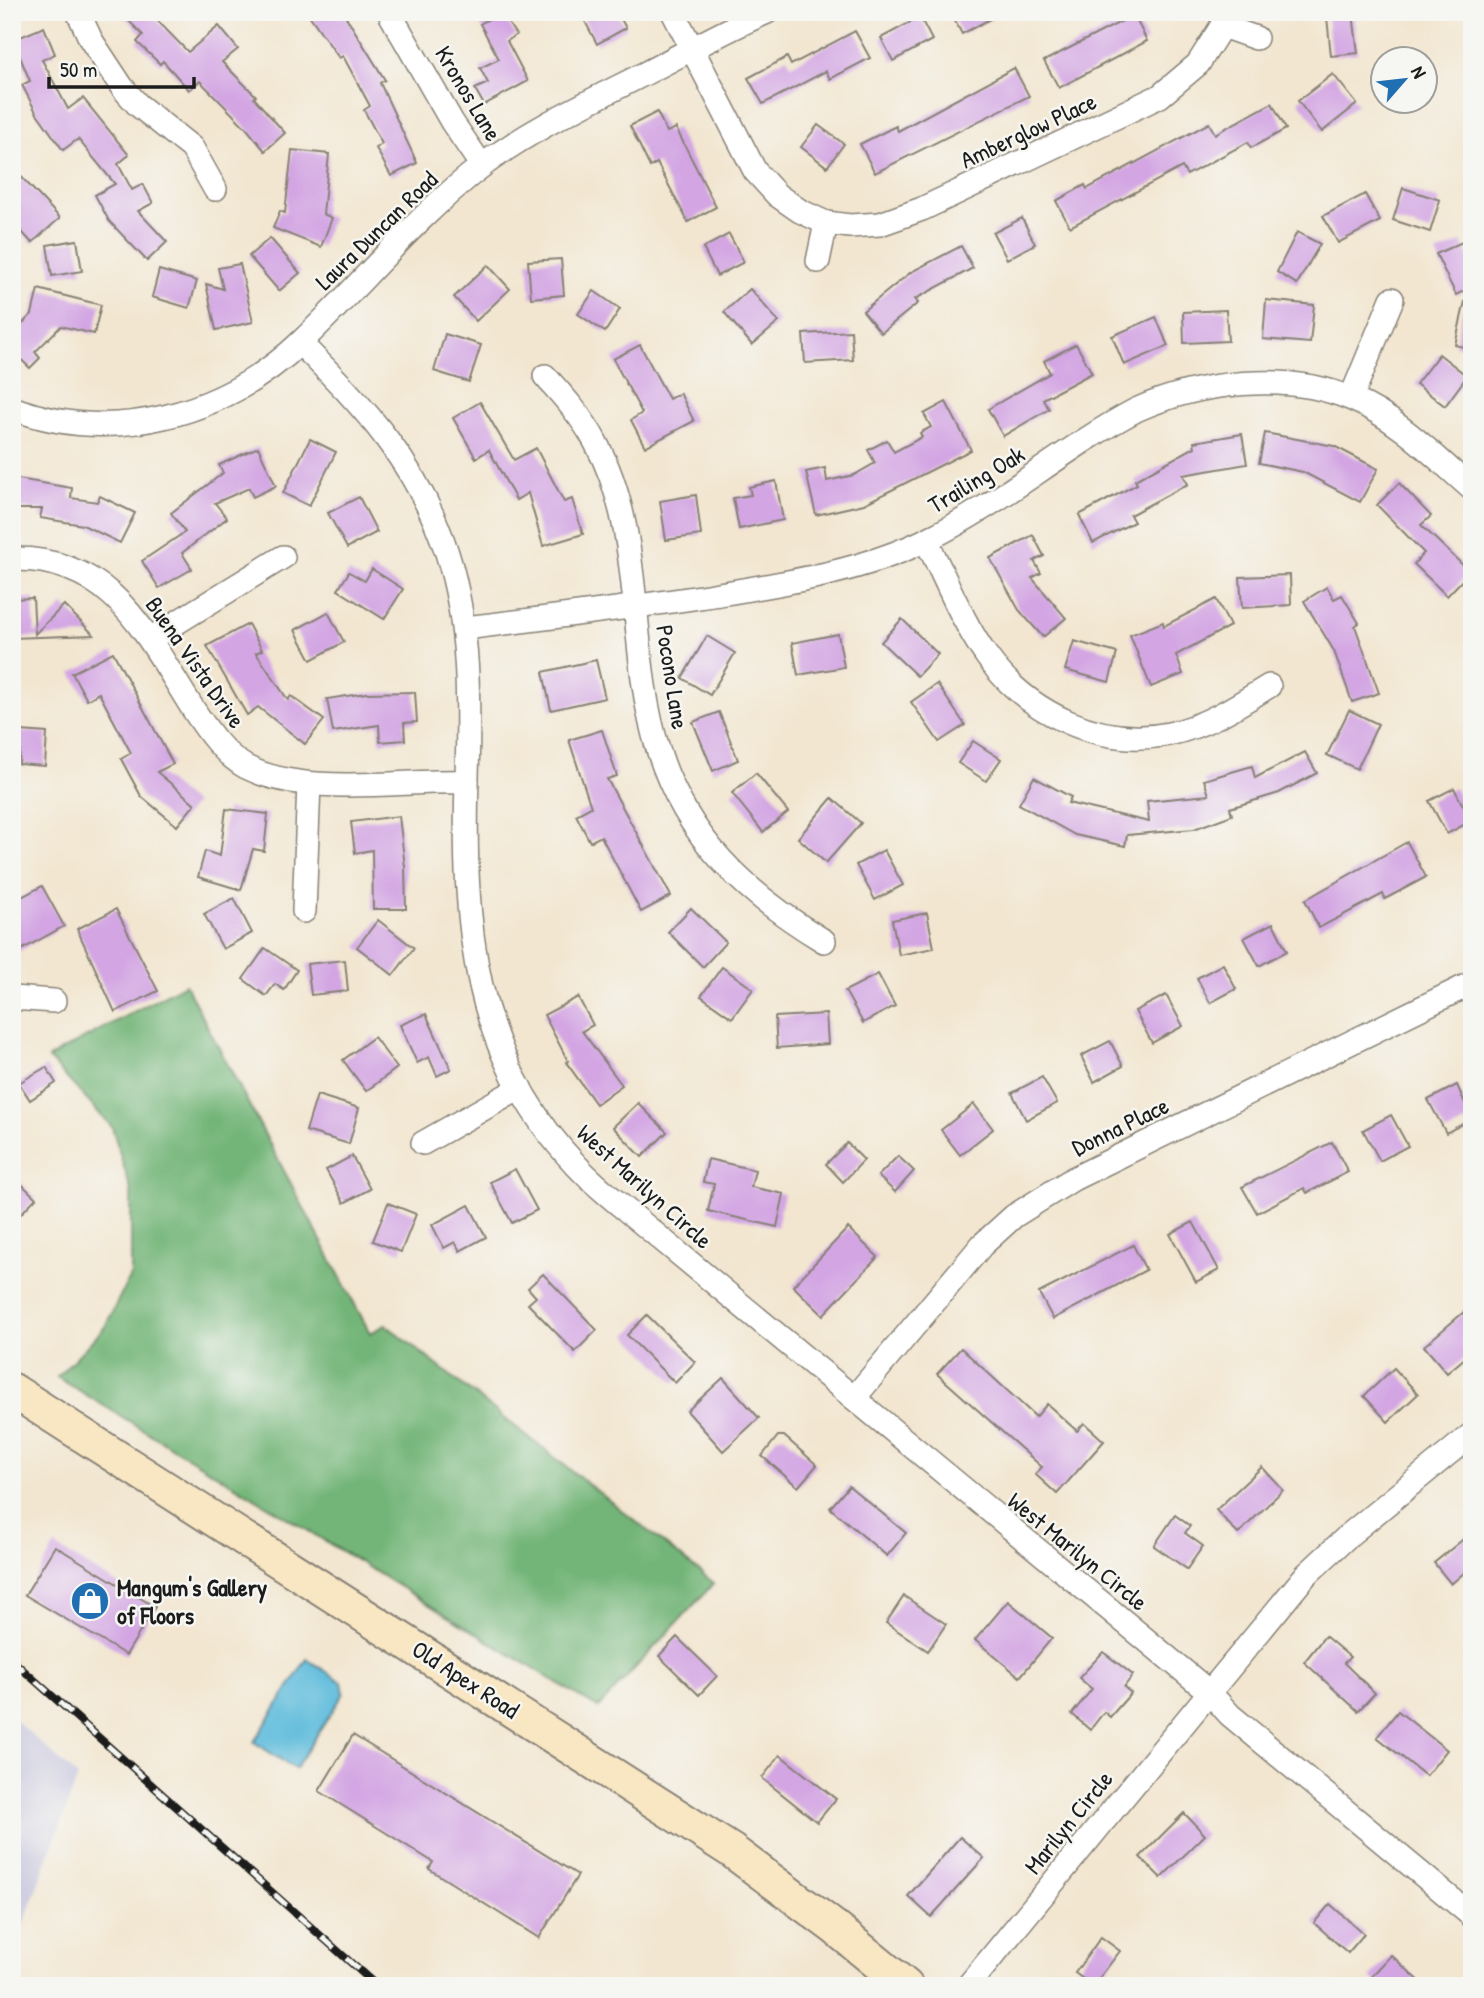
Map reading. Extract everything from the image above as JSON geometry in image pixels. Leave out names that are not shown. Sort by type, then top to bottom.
[{"type":"main road","name":"Old Apex Road","points":[[12,1390],[686,1820],[834,1927],[906,1986]]},
{"type":"street","points":[[78,12],[97,52],[122,87],[138,105],[192,148],[215,189]]},
{"type":"street","name":"Kronos Lane","points":[[388,12],[424,68],[452,122],[482,166]]},
{"type":"street","name":"Amberglow Place","points":[[673,12],[755,171],[777,195],[800,211],[826,223],[849,226],[880,224],[903,217],[1160,96],[1198,64],[1223,19],[1256,38]]},
{"type":"street","name":"Laura Duncan Road","points":[[12,408],[59,421],[100,426],[155,420],[201,407],[230,394],[300,343],[404,235],[482,166],[547,124],[767,12]]},
{"type":"street","points":[[818,261],[826,223]]},
{"type":"street","points":[[1351,398],[1392,299]]},
{"type":"street","name":"West Marilyn Circle","points":[[300,343],[382,429],[427,502],[446,551],[465,628],[469,717],[469,922],[474,963],[489,1018],[520,1088],[541,1122],[578,1168],[1208,1691]]},
{"type":"street","name":"Pocono Lane","points":[[545,376],[583,421],[611,476],[620,507],[636,607],[647,706],[658,750],[674,789],[692,822],[737,879],[764,903],[824,942]]},
{"type":"street","name":"Trailing Oak","points":[[465,628],[636,607],[817,577],[926,540],[1010,492],[1118,420],[1159,400],[1209,387],[1256,384],[1294,386],[1351,398],[1417,439],[1472,489]]},
{"type":"street","points":[[926,540],[970,630],[988,659],[1032,703],[1059,720],[1119,736],[1170,734],[1226,713],[1269,686]]},
{"type":"street","points":[[150,639],[283,557]]},
{"type":"street","name":"Buena Vista Drive","points":[[12,559],[47,561],[91,577],[122,602],[150,639],[200,720],[228,754],[260,772],[309,784],[467,782]]},
{"type":"street","points":[[304,911],[309,784]]},
{"type":"street","name":"Donna Place","points":[[854,1398],[982,1245],[1036,1201],[1073,1179],[1472,983]]},
{"type":"street","points":[[12,998],[54,1002]]},
{"type":"street","points":[[423,1143],[520,1088]]},
{"type":"street","name":"Marilyn Circle","points":[[968,1986],[1208,1691],[1325,1557],[1472,1434]]},
{"type":"street","points":[[1208,1691],[1230,1715],[1472,1916]]},
{"type":"shaded area","points":[[12,1717],[78,1777],[12,1955]]},
{"type":"green space","points":[[185,984],[370,1333],[386,1325],[714,1583],[598,1708],[57,1377],[105,1327],[131,1274],[131,1191],[112,1127],[48,1058]]},
{"type":"water","points":[[307,1659],[342,1682],[344,1693],[295,1769],[254,1742]]},
{"type":"building","points":[[120,12],[149,12],[188,52],[219,26],[238,49],[222,62],[256,96],[254,98],[285,133],[265,151],[200,81],[189,90],[163,61],[160,64],[137,42],[143,35]]},
{"type":"building","points":[[307,12],[343,12],[385,80],[380,83],[417,163],[391,176],[376,148],[382,144],[364,110],[370,106],[343,56],[339,58]]},
{"type":"building","points":[[501,12],[516,35],[507,41],[528,81],[484,105],[475,89],[488,83],[480,68],[499,59],[480,24]]},
{"type":"building","points":[[580,12],[617,12],[626,28],[597,44]]},
{"type":"building","points":[[950,12],[1003,12],[962,34]]},
{"type":"building","points":[[1353,14],[1358,53],[1331,56],[1327,17]]},
{"type":"building","points":[[1134,15],[1147,41],[1059,88],[1044,61]]},
{"type":"building","points":[[920,17],[932,40],[893,61],[881,38]]},
{"type":"building","points":[[44,27],[55,54],[42,60],[68,109],[83,98],[129,155],[118,164],[132,190],[143,184],[153,203],[138,211],[167,242],[147,261],[109,221],[95,195],[115,184],[78,139],[63,150],[36,112],[22,85],[30,81],[13,40]]},
{"type":"building","points":[[855,31],[870,58],[830,79],[826,71],[763,104],[748,78],[787,57],[791,65]]},
{"type":"building","points":[[1014,68],[1029,96],[875,173],[860,144],[896,126],[898,131]]},
{"type":"building","points":[[1333,74],[1357,104],[1322,132],[1298,101]]},
{"type":"building","points":[[1272,103],[1286,129],[1251,148],[1248,142],[1187,175],[1182,167],[1070,227],[1056,201],[1085,185],[1087,189],[1209,123],[1215,134]]},
{"type":"building","points":[[657,112],[667,132],[676,128],[716,207],[688,222],[657,163],[650,167],[630,126]]},
{"type":"building","points":[[818,125],[844,144],[827,167],[801,147]]},
{"type":"building","points":[[292,150],[329,154],[323,214],[332,218],[321,247],[273,228],[280,211],[285,213]]},
{"type":"building","points":[[12,167],[60,218],[32,243],[12,221]]},
{"type":"building","points":[[1403,188],[1440,200],[1430,232],[1393,220]]},
{"type":"building","points":[[1365,194],[1380,221],[1338,243],[1323,216]]},
{"type":"building","points":[[1022,218],[1035,244],[1007,259],[993,233]]},
{"type":"building","points":[[1297,232],[1320,244],[1297,284],[1277,272]]},
{"type":"building","points":[[729,234],[744,262],[717,276],[703,248]]},
{"type":"building","points":[[270,238],[300,273],[279,291],[249,256]]},
{"type":"building","points":[[77,240],[82,271],[52,276],[47,245]]},
{"type":"building","points":[[1462,242],[1472,262],[1472,287],[1456,295],[1436,254]]},
{"type":"building","points":[[961,246],[973,268],[915,299],[918,303],[881,333],[863,311],[911,272]]},
{"type":"building","points":[[561,259],[564,295],[531,298],[528,261]]},
{"type":"building","points":[[240,264],[253,322],[216,330],[206,284],[223,289],[218,268]]},
{"type":"building","points":[[488,265],[510,289],[476,321],[454,297]]},
{"type":"building","points":[[159,270],[197,281],[189,308],[152,297]]},
{"type":"building","points":[[38,289],[101,305],[94,334],[61,326],[35,352],[40,358],[30,368],[12,351],[12,334],[32,314]]},
{"type":"building","points":[[750,289],[779,322],[752,345],[724,312]]},
{"type":"building","points":[[594,291],[620,309],[605,332],[578,314]]},
{"type":"building","points":[[1266,300],[1314,305],[1310,343],[1263,339]]},
{"type":"building","points":[[1465,301],[1472,302],[1472,349],[1455,345]]},
{"type":"building","points":[[1226,310],[1228,341],[1184,343],[1183,312]]},
{"type":"building","points":[[1156,317],[1168,346],[1124,365],[1112,336]]},
{"type":"building","points":[[851,331],[853,360],[805,363],[803,334]]},
{"type":"building","points":[[445,334],[481,345],[469,382],[434,371]]},
{"type":"building","points":[[1076,344],[1092,373],[1043,399],[1049,409],[1003,436],[988,409],[1050,373],[1044,361]]},
{"type":"building","points":[[640,345],[669,399],[680,393],[694,421],[645,447],[631,420],[642,413],[613,359]]},
{"type":"building","points":[[1439,354],[1467,376],[1445,406],[1416,384]]},
{"type":"building","points":[[480,402],[514,460],[536,448],[564,502],[572,499],[583,534],[543,546],[528,493],[516,500],[489,450],[476,458],[453,418]]},
{"type":"building","points":[[946,402],[971,450],[864,504],[816,515],[806,472],[825,468],[827,481],[854,475],[875,463],[868,450],[887,440],[894,452],[922,437],[920,433],[931,427],[924,414]]},
{"type":"building","points":[[1265,433],[1334,446],[1378,469],[1360,502],[1303,472],[1259,463]]},
{"type":"building","points":[[1242,434],[1247,464],[1183,475],[1188,484],[1130,515],[1134,522],[1093,543],[1079,515],[1137,484],[1135,480],[1195,447],[1194,442]]},
{"type":"building","points":[[310,439],[336,452],[309,506],[283,493]]},
{"type":"building","points":[[258,447],[276,486],[253,497],[249,488],[215,503],[227,518],[182,553],[192,569],[159,588],[142,561],[185,532],[171,513],[223,473],[219,465]]},
{"type":"building","points":[[12,478],[72,488],[71,498],[97,502],[100,496],[135,513],[120,543],[83,525],[40,518],[42,509],[12,509]]},
{"type":"building","points":[[776,481],[783,520],[739,529],[733,498],[751,495],[749,487]]},
{"type":"building","points":[[1399,483],[1431,516],[1421,525],[1470,572],[1447,596],[1414,564],[1424,553],[1377,505]]},
{"type":"building","points":[[696,495],[701,535],[666,540],[660,501]]},
{"type":"building","points":[[359,497],[377,532],[347,548],[328,513]]},
{"type":"building","points":[[1033,535],[1044,556],[1034,561],[1041,573],[1032,578],[1066,618],[1043,637],[1019,610],[990,558]]},
{"type":"building","points":[[372,569],[403,589],[384,619],[338,590],[349,572],[365,581]]},
{"type":"building","points":[[1290,575],[1291,605],[1242,608],[1240,577]]},
{"type":"building","points":[[1327,587],[1334,599],[1342,595],[1359,623],[1355,626],[1379,693],[1352,702],[1334,651],[1304,601]]},
{"type":"building","points":[[33,598],[35,634],[64,605],[94,635],[12,638],[12,599]]},
{"type":"building","points":[[1216,599],[1230,626],[1176,655],[1183,674],[1151,687],[1130,635],[1163,622],[1164,626]]},
{"type":"building","points":[[328,612],[344,642],[311,660],[295,630]]},
{"type":"building","points":[[902,619],[938,654],[917,676],[881,642]]},
{"type":"building","points":[[248,624],[262,650],[256,653],[288,700],[291,696],[324,720],[305,744],[258,707],[247,715],[207,646]]},
{"type":"building","points":[[838,634],[844,667],[798,675],[792,643]]},
{"type":"building","points":[[707,636],[735,653],[710,695],[682,678]]},
{"type":"building","points":[[1074,641],[1117,653],[1109,682],[1065,670]]},
{"type":"building","points":[[113,652],[173,764],[157,772],[195,804],[177,826],[141,796],[121,759],[131,753],[99,693],[87,700],[72,673]]},
{"type":"building","points":[[596,660],[605,698],[551,710],[543,672]]},
{"type":"building","points":[[937,684],[965,725],[939,742],[911,702]]},
{"type":"building","points":[[415,692],[417,722],[404,723],[405,740],[380,742],[379,725],[333,732],[327,699],[366,693]]},
{"type":"building","points":[[1349,710],[1378,724],[1357,769],[1327,755]]},
{"type":"building","points":[[719,712],[738,760],[713,771],[693,722]]},
{"type":"building","points":[[602,730],[617,776],[607,779],[671,896],[641,912],[601,836],[590,842],[576,815],[591,807],[569,740]]},
{"type":"building","points":[[21,731],[47,733],[45,766],[19,764]]},
{"type":"building","points":[[973,741],[1001,759],[986,781],[958,763]]},
{"type":"building","points":[[1305,752],[1317,773],[1279,793],[1230,808],[1232,815],[1194,829],[1127,835],[1125,846],[1075,835],[1019,804],[1034,777],[1071,797],[1068,803],[1149,822],[1147,801],[1209,795],[1204,780],[1252,766],[1255,778]]},
{"type":"building","points":[[756,773],[788,812],[763,832],[732,793]]},
{"type":"building","points":[[1454,788],[1471,821],[1447,834],[1429,801]]},
{"type":"building","points":[[832,798],[861,823],[826,863],[798,838]]},
{"type":"building","points":[[226,809],[268,814],[264,851],[253,849],[241,890],[198,877],[205,851],[220,856]]},
{"type":"building","points":[[399,816],[405,867],[406,909],[373,909],[372,850],[355,853],[351,822]]},
{"type":"building","points":[[1407,842],[1426,877],[1385,899],[1383,894],[1319,928],[1305,900]]},
{"type":"building","points":[[884,850],[903,885],[875,900],[856,865]]},
{"type":"building","points":[[42,886],[64,926],[12,955],[12,902]]},
{"type":"building","points":[[234,898],[252,933],[223,949],[204,914]]},
{"type":"building","points":[[691,908],[726,942],[703,967],[668,932]]},
{"type":"building","points":[[116,909],[158,991],[115,1012],[77,929]]},
{"type":"building","points":[[927,913],[934,948],[899,955],[892,920]]},
{"type":"building","points":[[378,920],[414,948],[393,975],[357,947]]},
{"type":"building","points":[[1273,923],[1287,951],[1259,966],[1244,938]]},
{"type":"building","points":[[265,948],[297,970],[284,990],[275,984],[266,996],[243,979]]},
{"type":"building","points":[[345,960],[348,991],[311,995],[307,964]]},
{"type":"building","points":[[1223,964],[1236,989],[1210,1003],[1197,978]]},
{"type":"building","points":[[722,967],[753,989],[732,1018],[701,996]]},
{"type":"building","points":[[878,974],[895,1006],[863,1023],[845,991]]},
{"type":"building","points":[[1166,995],[1183,1026],[1152,1043],[1135,1011]]},
{"type":"building","points":[[578,997],[593,1025],[582,1031],[622,1085],[596,1104],[566,1062],[568,1061],[544,1015]]},
{"type":"building","points":[[426,1014],[451,1069],[437,1076],[429,1057],[417,1063],[400,1025]]},
{"type":"building","points":[[826,1014],[828,1044],[777,1048],[775,1017]]},
{"type":"building","points":[[374,1037],[397,1068],[366,1091],[343,1060]]},
{"type":"building","points":[[1110,1041],[1123,1066],[1094,1082],[1081,1056]]},
{"type":"building","points":[[46,1067],[56,1083],[30,1100],[19,1083]]},
{"type":"building","points":[[1042,1077],[1057,1103],[1026,1120],[1012,1093]]},
{"type":"building","points":[[1457,1085],[1472,1119],[1446,1133],[1428,1100]]},
{"type":"building","points":[[317,1095],[359,1108],[349,1144],[306,1131]]},
{"type":"building","points":[[638,1103],[667,1132],[642,1157],[613,1127]]},
{"type":"building","points":[[974,1104],[993,1129],[960,1155],[941,1130]]},
{"type":"building","points":[[1391,1115],[1408,1146],[1380,1161],[1363,1130]]},
{"type":"building","points":[[1332,1142],[1348,1172],[1307,1193],[1304,1188],[1257,1213],[1242,1187]]},
{"type":"building","points":[[847,1143],[864,1160],[843,1182],[826,1164]]},
{"type":"building","points":[[352,1156],[370,1189],[344,1203],[326,1170]]},
{"type":"building","points":[[898,1156],[914,1171],[895,1192],[878,1176]]},
{"type":"building","points":[[708,1159],[755,1170],[751,1187],[784,1194],[777,1227],[708,1211],[714,1184],[703,1182]]},
{"type":"building","points":[[515,1169],[537,1210],[512,1223],[490,1182]]},
{"type":"building","points":[[12,1175],[36,1198],[12,1223]]},
{"type":"building","points":[[388,1203],[416,1214],[401,1252],[373,1241]]},
{"type":"building","points":[[469,1205],[486,1237],[460,1251],[455,1242],[444,1248],[432,1225]]},
{"type":"building","points":[[1193,1222],[1219,1270],[1196,1282],[1170,1234]]},
{"type":"building","points":[[848,1228],[878,1257],[823,1315],[793,1286]]},
{"type":"building","points":[[1133,1245],[1146,1270],[1053,1319],[1039,1293]]},
{"type":"building","points":[[543,1274],[597,1330],[575,1352],[528,1304],[536,1297],[528,1288]]},
{"type":"building","points":[[1472,1305],[1472,1352],[1447,1373],[1424,1346]]},
{"type":"building","points":[[647,1315],[695,1362],[675,1383],[627,1335]]},
{"type":"building","points":[[961,1348],[1036,1417],[1047,1404],[1077,1431],[1084,1423],[1104,1441],[1057,1494],[1035,1474],[1042,1467],[937,1374]]},
{"type":"building","points":[[1394,1368],[1418,1394],[1388,1422],[1364,1396]]},
{"type":"building","points":[[723,1378],[759,1418],[723,1451],[687,1411]]},
{"type":"building","points":[[778,1436],[784,1436],[817,1465],[798,1487],[762,1456]]},
{"type":"building","points":[[1262,1467],[1283,1490],[1238,1534],[1216,1510]]},
{"type":"building","points":[[849,1486],[906,1533],[887,1556],[830,1508]]},
{"type":"building","points":[[1175,1515],[1190,1526],[1185,1533],[1203,1546],[1187,1569],[1154,1546]]},
{"type":"building","points":[[1472,1532],[1472,1566],[1451,1584],[1434,1563]]},
{"type":"building","name":"Mangum's Gallery of Floors","points":[[55,1546],[155,1607],[126,1655],[25,1595]]},
{"type":"building","points":[[904,1596],[946,1624],[928,1651],[886,1623]]},
{"type":"building","points":[[1008,1601],[1052,1638],[1020,1677],[975,1640]]},
{"type":"building","points":[[1325,1636],[1350,1657],[1344,1663],[1375,1693],[1358,1711],[1304,1662]]},
{"type":"building","points":[[677,1637],[717,1676],[699,1695],[659,1656]]},
{"type":"building","points":[[1103,1652],[1133,1675],[1124,1687],[1131,1693],[1110,1717],[1104,1712],[1090,1730],[1072,1714],[1092,1689],[1079,1678]]},
{"type":"building","points":[[1398,1711],[1447,1750],[1426,1776],[1377,1737]]},
{"type":"building","points":[[353,1735],[578,1875],[539,1938],[429,1869],[433,1862],[319,1791]]},
{"type":"building","points":[[780,1755],[836,1799],[817,1822],[762,1778]]},
{"type":"building","points":[[1184,1813],[1205,1835],[1161,1878],[1140,1857]]},
{"type":"building","points":[[960,1837],[984,1858],[931,1917],[908,1896]]},
{"type":"building","points":[[1330,1904],[1364,1934],[1348,1953],[1314,1923]]},
{"type":"building","points":[[1101,1937],[1120,1951],[1093,1986],[1075,1973]]},
{"type":"building","points":[[1391,1955],[1425,1986],[1381,1986],[1371,1977]]},
{"type":"railway","points":[[12,1660],[377,1986]]},
{"type":"place","name":"Mangum's Gallery of Floors","points":[[90,1601]]}]
